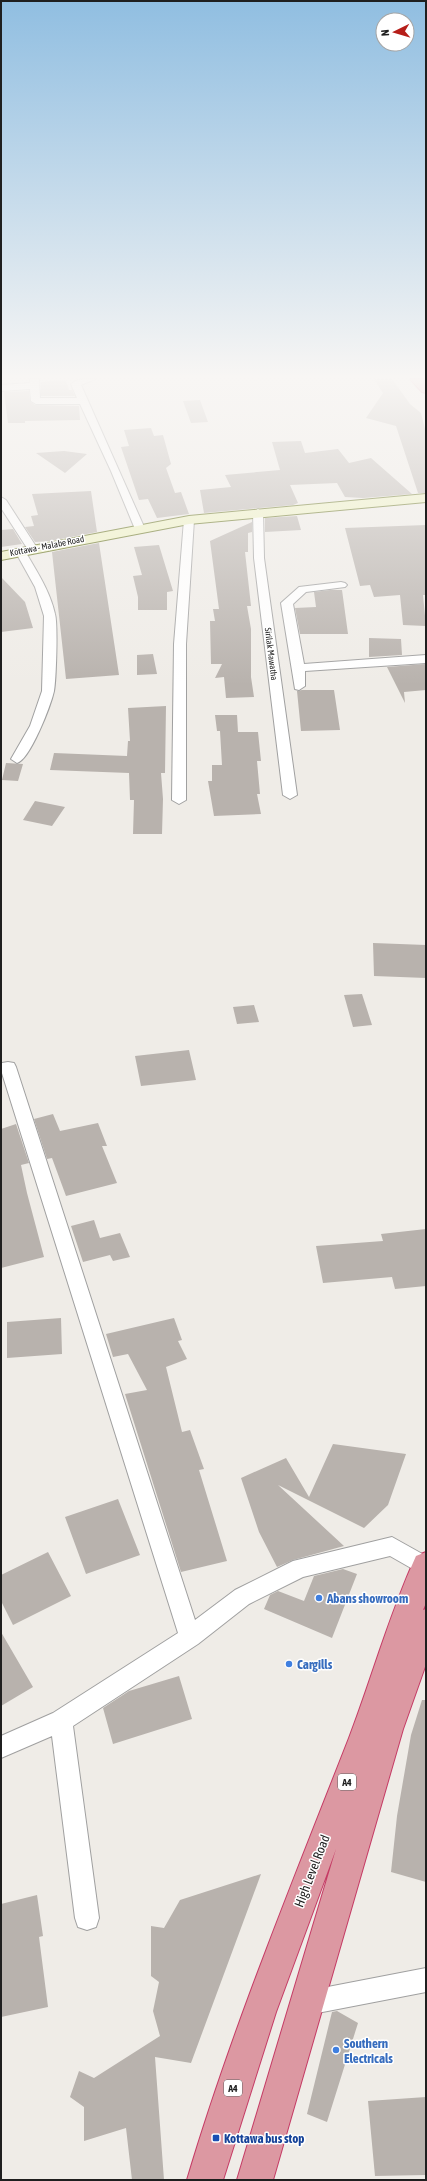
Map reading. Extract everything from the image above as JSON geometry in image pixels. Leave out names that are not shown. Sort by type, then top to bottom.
[{"type":"highway","name":"High Level Road","points":[[205,2180],[216,2138],[263,1996],[370,1723],[396,1644],[426,1566]]},
{"type":"highway","name":"A4","points":[[254,2180],[308,2003],[388,1729],[426,1623]]},
{"type":"street","points":[[120,481],[140,529]]},
{"type":"street","name":"Kottawa - Malabe Road","points":[[1,556],[189,520],[258,512],[426,498]]},
{"type":"street","points":[[1,500],[26,550],[41,587],[50,616],[48,691],[36,726],[16,759]]},
{"type":"street","name":"Sirilak Mawatha","points":[[258,512],[259,558],[290,795]]},
{"type":"street","points":[[179,800],[180,644],[189,520]]},
{"type":"street","points":[[299,686],[299,668],[287,603],[303,589],[340,585]]},
{"type":"street","points":[[299,668],[426,659]]},
{"type":"street","points":[[8,1067],[190,1637]]},
{"type":"street","points":[[1,1747],[61,1721],[190,1637],[242,1597],[300,1568],[392,1546],[426,1566]]},
{"type":"street","points":[[61,1721],[87,1918]]},
{"type":"street","points":[[308,2003],[426,1980]]},
{"type":"building","points":[[132,481],[171,481],[175,493],[181,492],[189,514],[157,518],[148,499],[139,500]]},
{"type":"building","points":[[228,481],[397,481],[412,494],[363,498],[345,497],[337,483],[290,485],[298,503],[293,505],[204,513],[200,490],[231,487]]},
{"type":"building","points":[[414,481],[426,481],[426,493],[418,493]]},
{"type":"building","points":[[91,491],[97,532],[50,541],[35,542],[25,527],[34,526],[31,516],[38,515],[32,494]]},
{"type":"building","points":[[297,516],[301,530],[265,532],[265,518]]},
{"type":"building","points":[[252,522],[252,532],[248,533],[248,552],[245,552],[251,606],[247,606],[251,629],[251,677],[254,697],[226,698],[224,677],[215,678],[222,664],[211,664],[210,621],[215,621],[213,609],[219,609],[210,541]]},
{"type":"building","points":[[426,525],[426,595],[423,595],[426,626],[403,625],[400,595],[374,597],[370,585],[360,586],[345,528]]},
{"type":"building","points":[[13,529],[22,544],[1,547],[1,530]]},
{"type":"building","points":[[99,543],[119,675],[66,679],[52,552]]},
{"type":"building","points":[[159,545],[173,591],[167,592],[167,610],[138,610],[138,597],[133,576],[142,575],[134,547]]},
{"type":"building","points":[[1,577],[25,602],[33,628],[1,632]]},
{"type":"building","points":[[342,590],[348,634],[300,634],[295,608],[316,607],[314,592]]},
{"type":"building","points":[[369,638],[401,639],[402,655],[369,657]]},
{"type":"building","points":[[153,654],[157,674],[137,675],[137,655]]},
{"type":"building","points":[[426,664],[426,690],[404,692],[405,703],[387,667]]},
{"type":"building","points":[[334,690],[340,730],[301,731],[297,691]]},
{"type":"building","points":[[166,706],[165,773],[161,773],[163,799],[162,834],[133,834],[134,800],[130,800],[129,773],[50,770],[54,753],[127,756],[128,741],[130,741],[128,708]]},
{"type":"building","points":[[215,715],[237,715],[238,732],[258,732],[261,761],[257,761],[260,794],[257,794],[261,814],[214,816],[208,781],[212,781],[212,765],[222,765],[220,731],[217,731]]},
{"type":"building","points":[[6,763],[23,764],[18,781],[2,780]]},
{"type":"building","points":[[35,801],[65,807],[52,826],[23,820]]},
{"type":"building","points":[[373,943],[426,945],[426,978],[374,976]]},
{"type":"building","points":[[362,994],[372,1025],[353,1027],[344,995]]},
{"type":"building","points":[[254,1005],[259,1022],[237,1024],[233,1007]]},
{"type":"building","points":[[189,1050],[196,1080],[141,1086],[135,1056]]},
{"type":"building","points":[[53,1114],[60,1131],[98,1123],[107,1146],[102,1146],[117,1183],[66,1196],[52,1158],[47,1159],[34,1119]]},
{"type":"building","points":[[16,1124],[29,1163],[21,1165],[44,1257],[1,1268],[1,1129]]},
{"type":"building","points":[[94,1220],[100,1238],[120,1233],[130,1257],[113,1261],[110,1255],[83,1262],[71,1226]]},
{"type":"building","points":[[426,1229],[426,1286],[395,1289],[392,1277],[323,1283],[316,1246],[383,1241],[381,1234]]},
{"type":"building","points":[[61,1318],[62,1354],[7,1358],[7,1322]]},
{"type":"building","points":[[174,1318],[182,1340],[178,1341],[187,1359],[166,1367],[182,1432],[190,1430],[204,1469],[199,1470],[227,1561],[181,1572],[125,1394],[147,1390],[128,1354],[113,1357],[106,1334]]},
{"type":"building","points":[[333,1444],[406,1454],[388,1505],[364,1528],[278,1485],[344,1546],[293,1560],[277,1567],[259,1532],[241,1478],[286,1458],[309,1497]]},
{"type":"building","points":[[118,1499],[140,1555],[86,1574],[65,1517]]},
{"type":"building","points":[[48,1552],[71,1596],[13,1625],[1,1601],[1,1575]]},
{"type":"building","points":[[343,1569],[357,1574],[332,1638],[264,1609],[270,1595],[278,1591],[304,1601],[314,1576]]},
{"type":"building","points":[[1,1632],[33,1687],[1,1706]]},
{"type":"building","points":[[179,1676],[192,1719],[113,1744],[103,1708],[129,1691]]},
{"type":"building","points":[[422,1700],[426,1700],[426,1882],[391,1872],[397,1816],[411,1735]]},
{"type":"building","points":[[261,1874],[191,2063],[155,2057],[164,2180],[132,2180],[126,2128],[84,2141],[84,2107],[70,2097],[79,2071],[94,2078],[160,2036],[153,2011],[159,1982],[151,1976],[151,1926],[164,1928],[180,1900]]},
{"type":"building","points":[[37,1895],[43,1936],[39,1937],[48,2007],[1,2017],[1,1904]]},
{"type":"building","points":[[337,2011],[358,2023],[327,2122],[307,2114],[332,2012]]},
{"type":"building","points":[[426,2097],[426,2175],[375,2176],[368,2101]]},
{"type":"place","name":"Abans showroom","points":[[319,1598]]},
{"type":"place","name":"Cargills","points":[[289,1664]]},
{"type":"place","name":"Southern Electricals","points":[[336,2050]]},
{"type":"place","name":"Kottawa bus stop","points":[[216,2138]]}]
